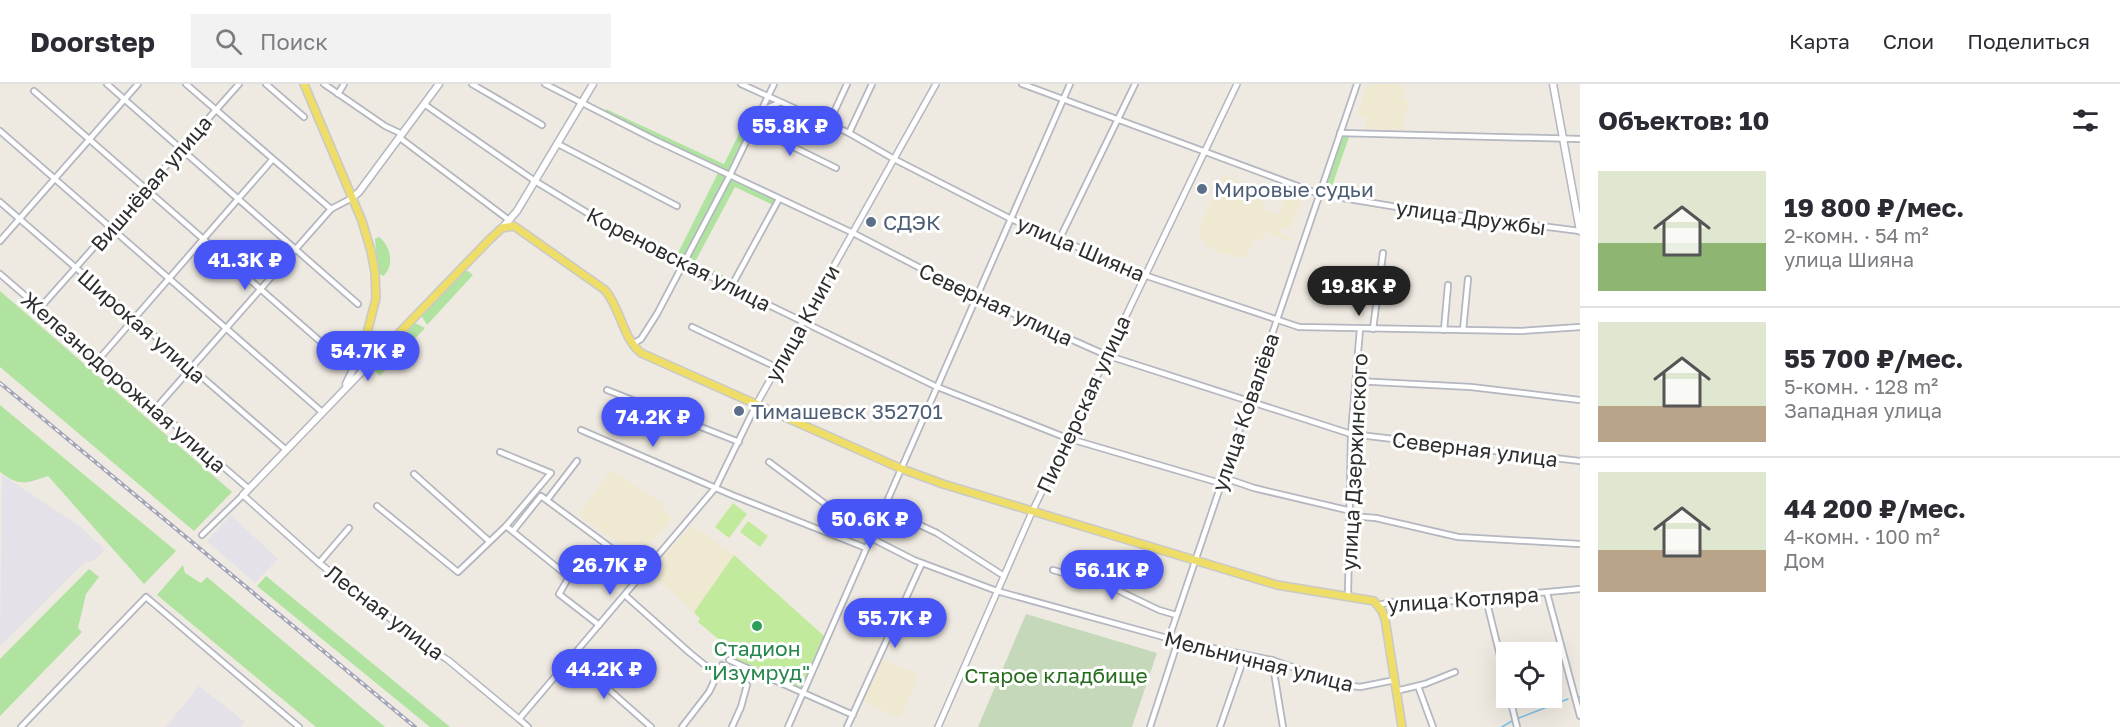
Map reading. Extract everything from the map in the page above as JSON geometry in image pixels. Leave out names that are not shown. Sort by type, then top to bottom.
[{"type":"main road","points":[[304,84],[367,236],[375,272],[376,298],[368,332],[363,349],[344,388]]},
{"type":"main road","points":[[352,198],[359,192],[439,84]]},
{"type":"main road","points":[[363,349],[368,345],[380,347],[390,343],[502,228],[512,223],[593,84]]},
{"type":"main road","points":[[1553,84],[1580,231]]},
{"type":"main road","points":[[512,223],[605,290],[613,300],[632,345]]},
{"type":"main road","points":[[368,332],[380,347]]},
{"type":"main road","name":"улица Котляра","points":[[632,345],[646,356],[902,469],[1032,512],[1277,585],[1367,598],[1379,605]]},
{"type":"main road","points":[[243,495],[375,358],[380,347]]},
{"type":"main road","points":[[363,349],[366,358],[375,358]]},
{"type":"main road","points":[[1379,605],[1385,620],[1401,727]]},
{"type":"street","points":[[107,84],[237,200],[358,303]]},
{"type":"street","points":[[0,241],[138,84]]},
{"type":"street","points":[[186,84],[331,209]]},
{"type":"street","name":"Вишнёвая улица","points":[[39,309],[239,84]]},
{"type":"street","points":[[266,84],[304,117]]},
{"type":"street","points":[[324,84],[401,136],[512,223]]},
{"type":"street","points":[[338,94],[344,84]]},
{"type":"street","points":[[472,84],[542,125]]},
{"type":"street","name":"Северная улица","points":[[544,84],[778,199],[853,233],[976,297],[1106,355],[1352,434],[1580,461]]},
{"type":"street","name":"улица Шияна","points":[[741,84],[829,123],[1011,219],[1144,275],[1299,327],[1521,331],[1580,327]]},
{"type":"street","points":[[632,345],[641,339],[657,314],[730,175],[774,84]]},
{"type":"street","points":[[829,123],[847,84]]},
{"type":"street","points":[[849,133],[872,84]]},
{"type":"street","name":"улица Книги","points":[[519,719],[626,596],[716,487],[776,367],[936,84]]},
{"type":"street","name":"улица Дружбы","points":[[1022,84],[1203,153],[1319,194],[1415,210],[1580,231]]},
{"type":"street","points":[[788,727],[902,469],[935,386],[1070,84]]},
{"type":"street","points":[[1060,238],[1135,84]]},
{"type":"street","name":"Пионерская улица","points":[[938,727],[1032,512],[1237,84]]},
{"type":"street","name":"улица Ковалёва","points":[[1169,638],[1193,561],[1357,84]]},
{"type":"street","points":[[34,91],[353,370]]},
{"type":"street","points":[[760,112],[780,103]]},
{"type":"street","name":"Кореновская улица","points":[[424,104],[535,181],[617,231],[935,386],[1067,438],[1351,514],[1458,537],[1580,544]]},
{"type":"street","points":[[753,127],[836,168]]},
{"type":"street","points":[[0,131],[322,412]]},
{"type":"street","points":[[1340,132],[1580,138]]},
{"type":"street","points":[[558,144],[677,206]]},
{"type":"street","points":[[99,359],[272,160]]},
{"type":"street","points":[[156,408],[331,209],[352,198]]},
{"type":"street","points":[[731,287],[778,199]]},
{"type":"street","name":"Широкая улица","points":[[0,202],[285,449]]},
{"type":"street","points":[[1373,329],[1383,253]]},
{"type":"street","name":"Железнодорожная улица","points":[[0,274],[249,489]]},
{"type":"street","points":[[1463,330],[1468,279]]},
{"type":"street","points":[[1444,330],[1448,285]]},
{"type":"street","points":[[692,327],[776,367]]},
{"type":"street","name":"улица Дзержинского","points":[[1348,596],[1352,434],[1360,329]]},
{"type":"street","points":[[1356,381],[1471,387],[1580,400]]},
{"type":"street","points":[[607,390],[739,442]]},
{"type":"street","points":[[581,429],[732,495],[866,548]]},
{"type":"street","points":[[377,506],[458,572],[465,568],[506,526],[551,473],[501,452]]},
{"type":"street","points":[[547,500],[576,461]]},
{"type":"street","name":"Мельничная улица","points":[[769,462],[871,538],[922,562],[997,591],[1178,641],[1272,660],[1344,685],[1360,687],[1395,680]]},
{"type":"street","points":[[414,474],[489,541]]},
{"type":"street","points":[[202,536],[243,495]]},
{"type":"street","name":"Лесная улица","points":[[243,495],[319,563],[423,644],[448,660],[528,727]]},
{"type":"street","points":[[513,531],[541,496],[645,573]]},
{"type":"street","points":[[883,508],[937,532],[1004,576]]},
{"type":"street","points":[[506,526],[569,576],[560,594],[599,625]]},
{"type":"street","points":[[319,563],[350,528]]},
{"type":"street","points":[[847,727],[922,562]]},
{"type":"street","points":[[1053,570],[1111,588],[1159,610],[1176,615]]},
{"type":"street","name":"улица Котляра","points":[[1379,605],[1390,602],[1432,603],[1486,599],[1580,589]]},
{"type":"street","points":[[1547,593],[1580,716]]},
{"type":"street","points":[[626,596],[698,660],[718,672]]},
{"type":"street","points":[[21,727],[146,597],[299,727]]},
{"type":"street","points":[[1486,599],[1496,642]]},
{"type":"street","points":[[1150,727],[1178,641]]},
{"type":"street","points":[[1220,727],[1245,655]]},
{"type":"street","points":[[572,657],[651,727]]},
{"type":"street","points":[[729,660],[853,715]]},
{"type":"street","points":[[1272,660],[1283,727]]},
{"type":"street","points":[[682,727],[709,692],[722,665]]},
{"type":"street","points":[[1396,691],[1418,686],[1455,672]]},
{"type":"street","points":[[732,727],[747,685]]},
{"type":"street","points":[[1418,686],[1433,727]]},
{"type":"street","points":[[1512,708],[1517,727]]},
{"type":"shaded area","points":[[1367,84],[1405,84],[1404,100],[1408,100],[1408,109],[1405,110],[1404,127],[1401,130],[1365,129],[1367,118],[1357,115]]},
{"type":"shaded area","points":[[1223,175],[1237,180],[1236,189],[1264,202],[1263,209],[1278,215],[1287,192],[1303,198],[1290,229],[1282,227],[1280,233],[1292,238],[1290,242],[1265,232],[1262,240],[1255,239],[1245,259],[1224,253],[1223,255],[1207,246],[1200,237],[1200,225]]},
{"type":"shaded area","points":[[611,470],[665,505],[662,508],[672,518],[642,551],[632,543],[627,548],[578,515]]},
{"type":"shaded area","points":[[2,475],[81,527],[105,550],[93,561],[86,562],[78,569],[0,646]]},
{"type":"shaded area","points":[[231,515],[278,559],[255,583],[207,541]]},
{"type":"shaded area","points":[[692,525],[734,555],[694,612],[656,578],[660,572],[654,567]]},
{"type":"shaded area","points":[[883,659],[919,675],[900,718],[863,702]]},
{"type":"shaded area","points":[[199,686],[245,722],[241,727],[166,727]]},
{"type":"green space","points":[[606,109],[724,164],[748,116],[754,121],[728,172],[604,113]]},
{"type":"green space","points":[[1350,134],[1329,195],[1324,193],[1323,189],[1341,138]]},
{"type":"green space","points":[[719,171],[726,177],[683,259],[680,260],[644,243],[645,240],[677,255]]},
{"type":"green space","points":[[730,178],[776,201],[773,208],[771,204],[735,187],[695,262],[733,280],[730,284],[685,262]]},
{"type":"green space","points":[[379,237],[386,245],[390,256],[389,267],[383,276],[378,273],[375,239]]},
{"type":"green space","points":[[464,271],[473,275],[427,325],[421,315]]},
{"type":"green space","points":[[0,291],[232,492],[194,531],[0,367]]},
{"type":"green space","points":[[415,323],[425,328],[380,376],[372,368]]},
{"type":"green space","points":[[0,405],[176,551],[144,584],[48,476],[18,482],[0,472]]},
{"type":"green space","points":[[733,503],[747,514],[729,538],[715,527]]},
{"type":"green space","points":[[748,521],[768,536],[760,547],[740,532]]},
{"type":"green space","name":"Стадион \"Изумруд\"","points":[[734,555],[824,636],[803,686],[798,690],[730,659],[734,652],[698,622],[700,619],[694,612]]},
{"type":"green space","points":[[183,565],[185,573],[201,583],[207,577],[385,727],[316,727],[157,595]]},
{"type":"green space","points":[[89,569],[99,577],[86,594],[78,628],[82,632],[0,716],[0,659]]},
{"type":"green space","points":[[266,576],[450,727],[430,727],[257,586]]},
{"type":"green space","name":"Старое кладбище","points":[[1026,614],[1157,653],[1132,727],[978,727]]},
{"type":"waterway","points":[[1519,718],[1568,699]]},
{"type":"waterway","points":[[1502,727],[1512,721]]},
{"type":"railway","points":[[0,383],[415,727]]},
{"type":"place","name":"Мировые судьи","points":[[1202,189]]},
{"type":"place","name":"СДЭК","points":[[871,222]]},
{"type":"place","name":"Тимашевск 352701","points":[[739,411]]},
{"type":"place","name":"Стадион \"Изумруд\"","points":[[757,626]]}]
